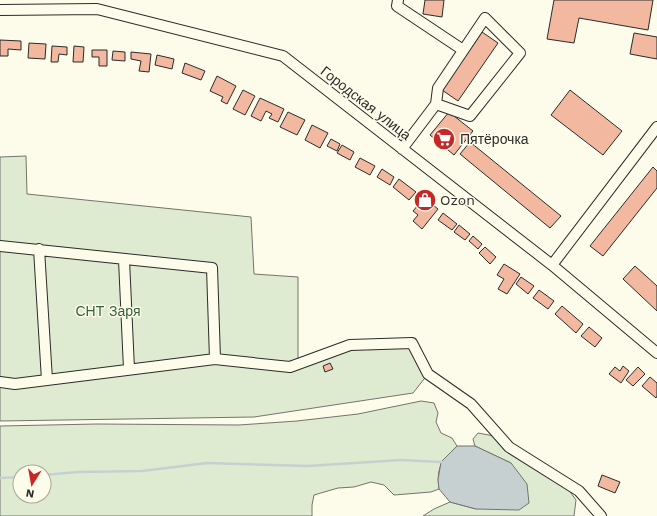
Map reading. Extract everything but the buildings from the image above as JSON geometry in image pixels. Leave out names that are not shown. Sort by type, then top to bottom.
[{"type":"street","points":[[398,0],[397,6],[463,50]]},
{"type":"street","name":"Городская улица","points":[[0,10],[97,4],[283,56],[552,265],[657,354]]},
{"type":"street","points":[[402,149],[436,104],[438,88],[485,18],[520,53],[470,116],[436,104]]},
{"type":"street","points":[[552,265],[657,127]]},
{"type":"street","points":[[0,246],[212,268],[215,359]]},
{"type":"street","points":[[39,249],[47,380]]},
{"type":"street","points":[[124,260],[129,369]]},
{"type":"street","points":[[0,382],[15,384],[215,359],[290,367],[350,345],[412,343],[428,374],[471,404],[509,447],[579,491],[601,516]]},
{"type":"green space","name":"СНТ Заря","points":[[26,156],[27,194],[251,217],[254,274],[298,277],[298,364],[350,345],[412,343],[428,374],[413,393],[254,417],[0,421],[0,157]]},
{"type":"green space","points":[[421,401],[434,403],[438,413],[436,422],[441,433],[452,438],[457,446],[441,464],[438,475],[439,489],[431,492],[394,495],[384,485],[371,482],[354,487],[338,488],[314,495],[312,516],[0,516],[0,426],[97,424],[239,425],[297,421],[358,414]]},
{"type":"green space","points":[[478,433],[494,436],[507,452],[568,489],[576,500],[574,516],[423,516],[450,502],[476,509],[511,463],[475,446],[473,439]]},
{"type":"shaded area","points":[[457,446],[475,446],[511,463],[527,484],[529,503],[519,510],[476,509],[450,502],[439,489],[438,480],[441,462]]},
{"type":"waterway","points":[[52,474],[78,472],[142,471],[207,463],[308,466],[401,460],[441,462]]},
{"type":"waterway","points":[[0,478],[12,477]]},
{"type":"place","name":"Пятёрочка","points":[[444,139]]},
{"type":"place","name":"Ozon","points":[[425,200]]}]
